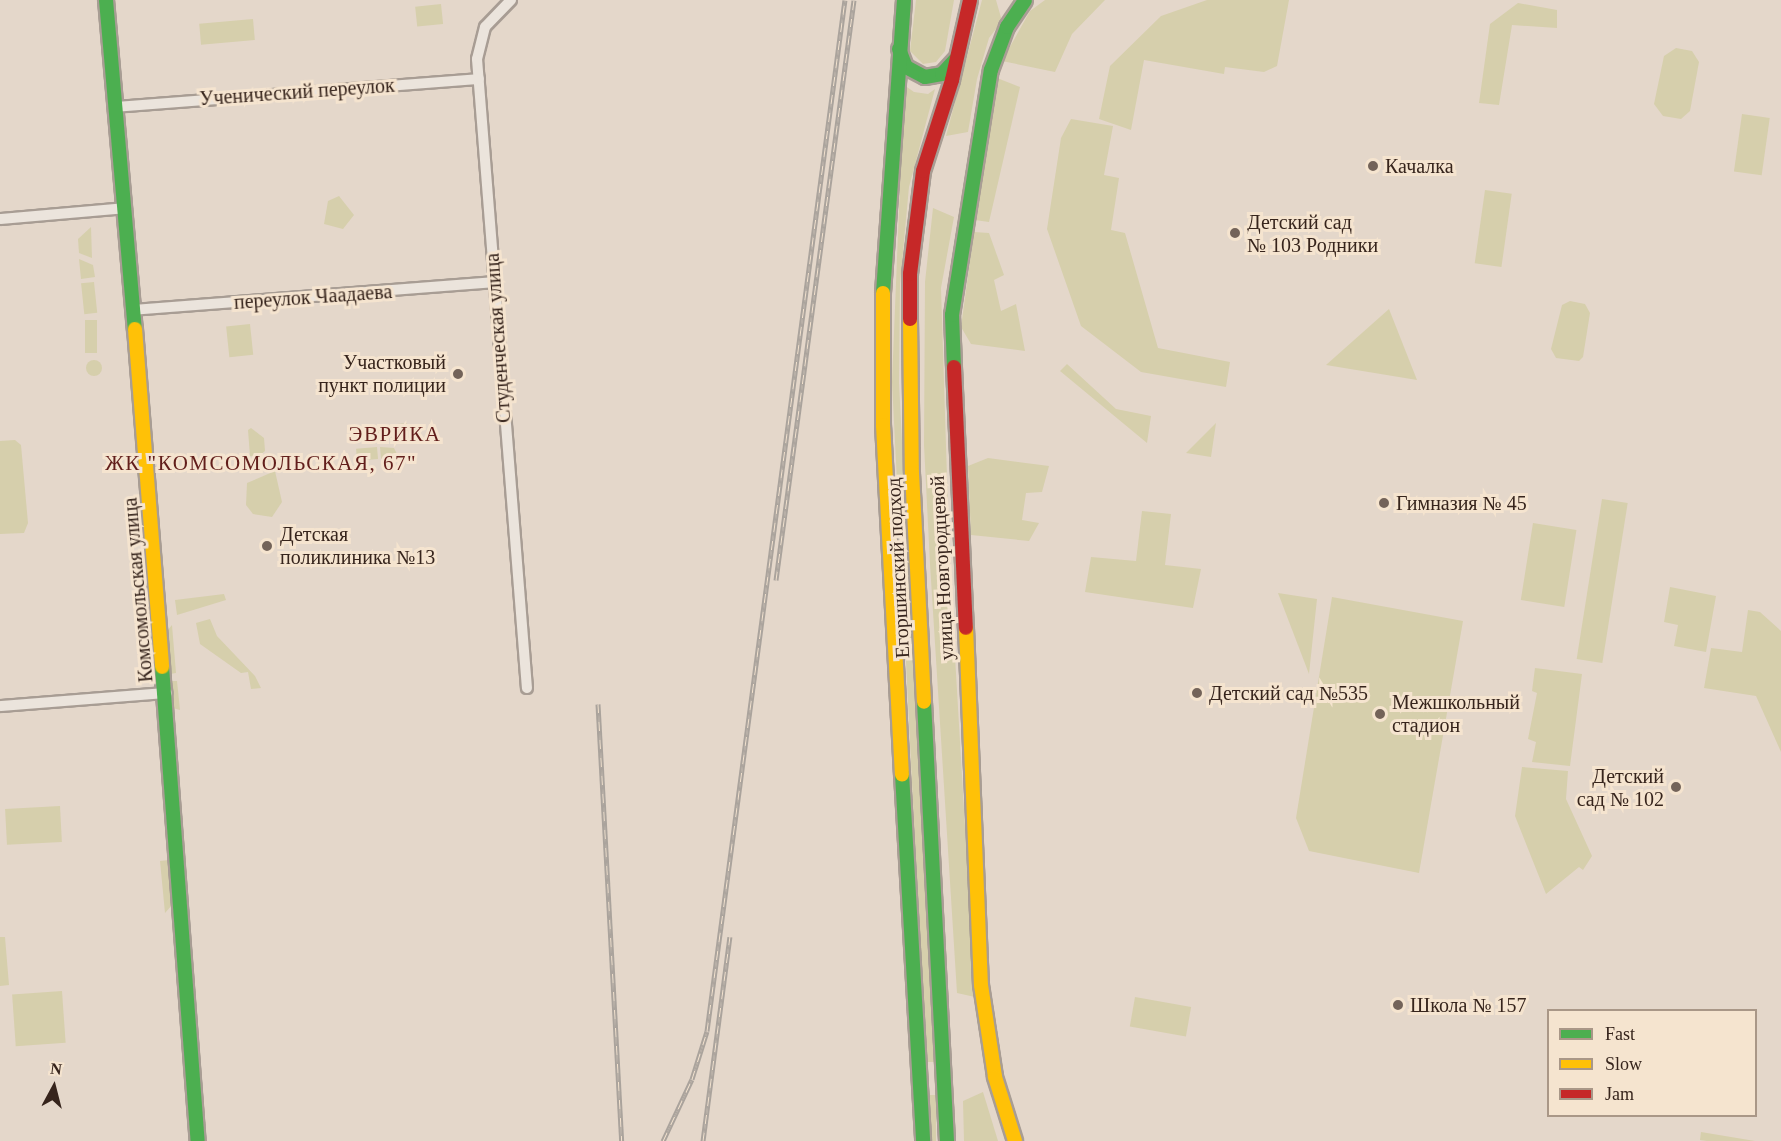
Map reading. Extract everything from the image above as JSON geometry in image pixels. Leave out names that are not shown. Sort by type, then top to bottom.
[{"type":"main road","name":"Комсомольская улица","points":[[106,0],[166,693],[198,1141]]},
{"type":"main road","name":"Егоршинский подход","points":[[903,0],[898,42],[883,285],[883,426],[922,1141]]},
{"type":"main road","name":"улица Новгородцевой","points":[[1015,1141],[995,1077],[981,985],[952,315],[991,70],[1007,27],[1025,0]]},
{"type":"main road","name":"Егоршинский подход","points":[[947,1141],[912,473],[910,274],[923,171],[970,1]]},
{"type":"main road","points":[[898,42],[906,67],[925,77],[948,70],[958,51]]},
{"type":"street","name":"Студенческая улица","points":[[511,0],[482,33],[477,59],[527,688]]},
{"type":"street","name":"Ученический переулок","points":[[115,107],[479,79]]},
{"type":"street","points":[[0,219],[125,208]]},
{"type":"street","name":"переулок Чаадаева","points":[[132,310],[494,282]]},
{"type":"street","points":[[0,706],[166,693]]},
{"type":"shaded area","points":[[916,0],[954,0],[945,51],[936,62],[923,64],[910,51]]},
{"type":"shaded area","points":[[982,0],[996,0],[1002,21],[989,38],[977,79],[968,132],[946,136]]},
{"type":"shaded area","points":[[1045,0],[1105,0],[1072,34],[1055,72],[1002,61],[1030,11]]},
{"type":"shaded area","points":[[1207,0],[1289,0],[1277,66],[1264,72],[1225,67],[1224,74],[1144,60],[1131,130],[1099,119],[1110,66],[1161,16]]},
{"type":"shaded area","points":[[1518,3],[1557,10],[1557,28],[1512,25],[1499,105],[1479,103],[1490,24]]},
{"type":"shaded area","points":[[441,4],[443,24],[417,27],[415,7]]},
{"type":"shaded area","points":[[253,19],[255,40],[201,45],[199,24]]},
{"type":"shaded area","points":[[1676,48],[1692,51],[1699,62],[1690,111],[1681,119],[1663,116],[1654,104],[1664,56]]},
{"type":"shaded area","points":[[997,78],[1020,87],[989,222],[975,220]]},
{"type":"shaded area","points":[[904,85],[914,92],[928,94],[935,89],[909,187],[900,284],[899,383],[934,1062],[926,1062],[892,382]]},
{"type":"shaded area","points":[[1742,114],[1770,118],[1762,175],[1734,171]]},
{"type":"shaded area","points":[[1071,119],[1113,126],[1104,175],[1119,178],[1111,230],[1125,233],[1158,348],[1230,362],[1226,387],[1141,372],[1081,326],[1047,229],[1061,138]]},
{"type":"shaded area","points":[[1485,190],[1512,194],[1501,267],[1475,263]]},
{"type":"shaded area","points":[[339,196],[354,215],[343,229],[324,224],[328,201]]},
{"type":"shaded area","points":[[933,208],[954,217],[941,288],[950,571],[975,997],[957,993],[930,564],[924,445],[925,282]]},
{"type":"shaded area","points":[[91,227],[92,258],[79,253],[78,239]]},
{"type":"shaded area","points":[[974,232],[989,233],[1004,275],[994,280],[1001,311],[1016,304],[1025,351],[971,344],[961,327]]},
{"type":"shaded area","points":[[79,259],[93,265],[95,277],[81,279]]},
{"type":"shaded area","points":[[94,282],[97,313],[84,314],[81,283]]},
{"type":"shaded area","points":[[1570,301],[1585,304],[1590,313],[1583,357],[1579,361],[1556,358],[1551,349],[1562,305]]},
{"type":"shaded area","points":[[1389,309],[1417,380],[1326,365]]},
{"type":"shaded area","points":[[85,320],[97,320],[97,353],[85,353]]},
{"type":"shaded area","points":[[250,324],[253,355],[229,357],[226,327]]},
{"type":"shaded area","points":[[94,360],[102,368],[94,376],[86,368]]},
{"type":"shaded area","points":[[1067,364],[1116,409],[1151,416],[1147,443],[1060,371]]},
{"type":"shaded area","points":[[407,423],[408,432],[362,437],[361,428]]},
{"type":"shaded area","points":[[1216,423],[1211,457],[1186,453]]},
{"type":"shaded area","points":[[251,428],[264,438],[265,451],[258,457],[250,456],[248,430]]},
{"type":"shaded area","points":[[15,440],[21,445],[28,523],[24,533],[0,534],[0,441]]},
{"type":"shaded area","points":[[377,447],[378,459],[357,461],[356,449]]},
{"type":"shaded area","points":[[380,447],[394,448],[399,458],[381,459]]},
{"type":"shaded area","points":[[988,458],[1049,466],[1042,492],[1026,493],[1022,520],[1039,523],[1029,541],[971,535],[968,466]]},
{"type":"shaded area","points":[[275,471],[282,502],[272,517],[253,514],[246,505],[247,483]]},
{"type":"shaded area","points":[[1602,499],[1628,503],[1602,663],[1577,659]]},
{"type":"shaded area","points":[[1142,511],[1171,514],[1165,565],[1201,569],[1193,608],[1085,592],[1091,557],[1136,561]]},
{"type":"shaded area","points":[[1533,523],[1576,530],[1564,607],[1521,600]]},
{"type":"shaded area","points":[[1670,587],[1716,596],[1706,652],[1674,646],[1678,625],[1664,622]]},
{"type":"shaded area","points":[[1278,593],[1317,599],[1309,674]]},
{"type":"shaded area","points":[[224,594],[226,600],[177,615],[175,600]]},
{"type":"shaded area","name":"Межшкольный стадион","points":[[1332,597],[1463,621],[1419,873],[1309,851],[1296,818]]},
{"type":"shaded area","points":[[1748,610],[1760,612],[1781,631],[1781,752],[1756,696],[1704,688],[1711,648],[1742,652]]},
{"type":"shaded area","points":[[210,619],[217,636],[255,676],[261,688],[251,689],[248,672],[241,673],[200,644],[196,623]]},
{"type":"shaded area","points":[[172,625],[176,673],[170,674],[167,631]]},
{"type":"shaded area","points":[[1535,668],[1582,674],[1570,766],[1532,762],[1536,742],[1528,739],[1537,693],[1532,691]]},
{"type":"shaded area","points":[[170,681],[177,681],[180,710],[173,708]]},
{"type":"shaded area","points":[[1522,767],[1568,771],[1566,799],[1592,856],[1583,870],[1579,867],[1546,894],[1515,816]]},
{"type":"shaded area","points":[[60,806],[62,842],[7,845],[5,809]]},
{"type":"shaded area","points":[[169,860],[172,905],[165,913],[160,861]]},
{"type":"shaded area","points":[[0,937],[5,937],[9,985],[0,986]]},
{"type":"shaded area","points":[[62,991],[66,1043],[16,1046],[12,994]]},
{"type":"shaded area","points":[[1135,997],[1191,1007],[1186,1036],[1130,1027]]},
{"type":"shaded area","points":[[983,1092],[998,1141],[964,1141],[963,1101]]},
{"type":"shaded area","points":[[926,1095],[936,1095],[936,1141],[926,1141]]},
{"type":"shaded area","points":[[1701,1132],[1755,1141],[1700,1140]]},
{"type":"railway","points":[[663,1141],[692,1079],[707,1031],[845,0]]},
{"type":"railway","points":[[776,580],[854,0]]},
{"type":"railway","points":[[598,704],[622,1141]]},
{"type":"railway","points":[[703,1141],[730,937]]},
{"type":"traffic: fast","points":[[106,0],[135,329]]},
{"type":"traffic: fast","points":[[883,293],[904,0]]},
{"type":"traffic: fast","points":[[954,367],[952,315],[991,70],[1007,27],[1025,0]]},
{"type":"traffic: fast","points":[[899,49],[906,67],[925,77],[942,74],[955,60]]},
{"type":"traffic: fast","points":[[162,667],[198,1141]]},
{"type":"traffic: fast","points":[[924,702],[947,1141]]},
{"type":"traffic: fast","points":[[902,774],[923,1141]]},
{"type":"traffic: slow","points":[[883,293],[883,425],[902,774]]},
{"type":"traffic: slow","points":[[910,319],[912,473],[924,702]]},
{"type":"traffic: slow","points":[[135,329],[162,667]]},
{"type":"traffic: slow","points":[[966,628],[981,985],[995,1077],[1015,1141]]},
{"type":"traffic: jam","points":[[910,319],[910,274],[923,171],[952,80],[970,0]]},
{"type":"traffic: jam","points":[[954,367],[966,628]]},
{"type":"place","name":"Качалка","points":[[1373,166]]},
{"type":"place","name":"Детский сад № 103 Родники","points":[[1235,233]]},
{"type":"place","name":"Участковый пункт полиции","points":[[458,374]]},
{"type":"place","name":"Гимназия № 45","points":[[1384,503]]},
{"type":"place","name":"Детская поликлиника №13","points":[[267,546]]},
{"type":"place","name":"Детский сад №535","points":[[1197,693]]},
{"type":"place","name":"Межшкольный стадион","points":[[1380,714]]},
{"type":"place","name":"Детский сад № 102","points":[[1676,787]]},
{"type":"place","name":"Школа № 157","points":[[1398,1005]]},
{"type":"district","name":"ЭВРИКА","points":[[395,434]]},
{"type":"district","name":"ЖК \"КОМСОМОЛЬСКАЯ, 67\"","points":[[261,463]]}]
